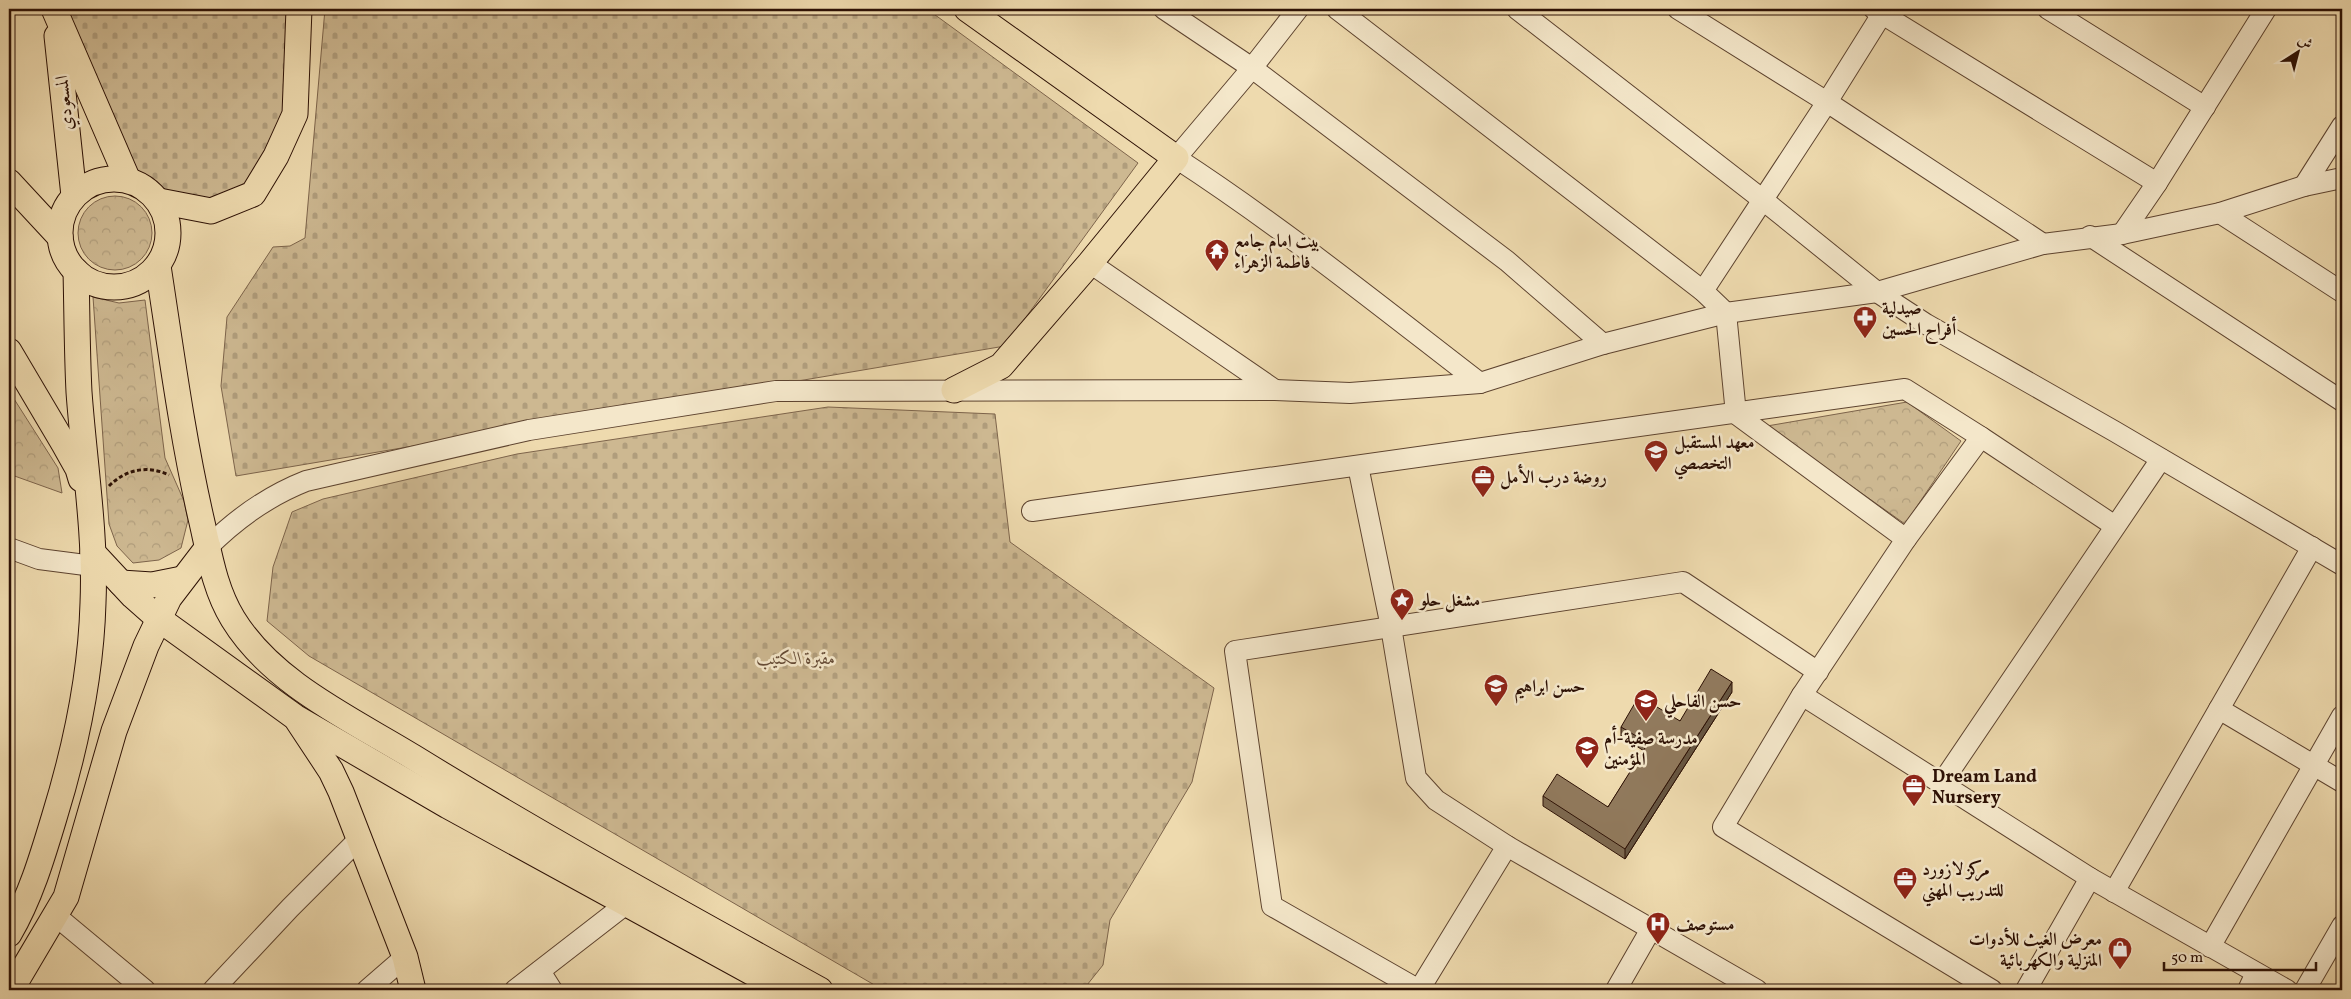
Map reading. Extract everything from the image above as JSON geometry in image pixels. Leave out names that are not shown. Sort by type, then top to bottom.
[{"type":"main road","points":[[159,201],[211,211],[253,194],[276,156],[295,114],[299,9]]},
{"type":"main road","points":[[54,10],[128,180]]},
{"type":"main road","name":"المسعودي","points":[[54,10],[74,196]]},
{"type":"main road","points":[[954,390],[1001,366],[1090,263],[1176,158],[979,12]]},
{"type":"main road","points":[[114,178],[128,180],[145,188],[159,201],[167,216],[169,234],[166,251],[158,266],[144,278],[127,286],[109,287],[91,282],[76,271],[65,256],[60,237],[61,222],[66,208],[74,196],[86,186],[99,180],[114,178]]},
{"type":"main road","points":[[9,182],[60,237]]},
{"type":"main road","points":[[158,266],[184,438],[208,547],[222,596],[233,619],[248,640],[291,680],[473,794],[820,990]]},
{"type":"main road","points":[[9,934],[24,905],[38,870],[70,755],[88,655],[94,604],[93,559],[80,392],[76,271]]},
{"type":"main road","points":[[9,351],[78,469],[89,506]]},
{"type":"main road","points":[[12,990],[66,897],[123,702],[159,618],[182,579],[208,547]]},
{"type":"main road","points":[[93,559],[159,618],[295,717],[448,806],[784,990]]},
{"type":"main road","points":[[121,583],[152,585],[182,579]]},
{"type":"main road","points":[[295,717],[331,771],[341,792],[405,957],[413,990]]},
{"type":"street","points":[[1164,9],[1252,68],[1508,261],[1603,344]]},
{"type":"street","points":[[1298,9],[1252,68],[1176,158],[1316,256],[1480,383]]},
{"type":"street","points":[[1337,9],[1702,292],[1726,313],[1736,414],[1906,539]]},
{"type":"street","points":[[1517,9],[1763,200],[1877,292],[1926,324],[2342,565]]},
{"type":"street","points":[[1678,9],[1827,102],[2043,244]]},
{"type":"street","points":[[2048,9],[2078,17],[2205,107]]},
{"type":"street","points":[[2122,234],[2157,183],[2266,9]]},
{"type":"street","points":[[1702,292],[1887,13],[2157,183]]},
{"type":"street","points":[[2304,186],[2342,126]]},
{"type":"street","points":[[208,547],[253,508],[306,481],[529,430],[776,391],[1275,390],[1350,393],[1480,383],[1603,344],[1726,313],[1877,292],[2043,244],[2090,236],[2122,234],[2220,213],[2304,186],[2342,178]]},
{"type":"street","points":[[2220,213],[2342,292]]},
{"type":"street","points":[[2090,236],[2342,401]]},
{"type":"street","points":[[1090,263],[1275,390]]},
{"type":"street","points":[[1032,511],[1905,389],[1981,436],[2115,526]]},
{"type":"street","points":[[1981,436],[1906,539],[1802,695],[1723,827],[1992,990]]},
{"type":"street","points":[[1941,784],[2161,459]]},
{"type":"street","points":[[1358,466],[1392,627],[1416,778],[1436,800],[1507,846],[1757,990]]},
{"type":"street","points":[[9,548],[39,559],[93,559]]},
{"type":"street","points":[[2114,892],[2312,548]]},
{"type":"street","points":[[1507,846],[1419,990],[1272,906],[1235,651],[1683,582],[1818,672]]},
{"type":"street","points":[[1802,695],[2090,878],[2210,947],[2252,982],[2287,990]]},
{"type":"street","points":[[2219,709],[2315,764],[2342,782]]},
{"type":"street","points":[[2210,947],[2342,716]]},
{"type":"street","points":[[213,990],[290,908],[359,839]]},
{"type":"street","points":[[2026,990],[2090,878]]},
{"type":"street","points":[[515,990],[626,904]]},
{"type":"street","points":[[56,916],[145,990]]},
{"type":"street","points":[[2306,990],[2342,926]]},
{"type":"street","points":[[1616,990],[1651,929]]},
{"type":"street","points":[[367,990],[405,957]]},
{"type":"street","points":[[540,971],[552,990]]},
{"type":"path","points":[[89,506],[126,472],[139,470],[157,469],[176,478],[196,494]]},
{"type":"green space","points":[[54,9],[299,9],[295,114],[253,194],[211,211],[153,194],[137,183]]},
{"type":"green space","points":[[325,9],[927,9],[1138,163],[1005,346],[236,476],[221,386],[227,317],[273,247],[290,246],[305,238]]},
{"type":"green space","points":[[115,196],[129,199],[141,207],[149,219],[152,233],[149,247],[141,259],[129,267],[115,270],[101,267],[89,259],[81,247],[78,233],[81,219],[89,207],[101,199]]},
{"type":"green space","points":[[93,297],[119,303],[145,300],[165,458],[184,501],[188,520],[181,548],[159,560],[133,563],[117,546],[109,524]]},
{"type":"green space","points":[[9,391],[58,468],[62,493],[9,474]]},
{"type":"green space","points":[[1907,402],[1961,441],[1905,524],[1767,426]]},
{"type":"green space","name":"مقبرة الكتيب","points":[[828,407],[995,414],[1010,542],[1214,688],[1192,782],[1110,920],[1103,965],[1083,990],[883,990],[309,656],[267,621],[273,567],[292,512],[323,499],[517,454]]},
{"type":"building","points":[[1711,669],[1732,682],[1625,849],[1543,796],[1557,774],[1608,807],[1648,743],[1621,727],[1639,696],[1680,721]]},
{"type":"place","name":"بيت امام جامع فاطمة الزهراء","points":[[1217,272]]},
{"type":"place","name":"صيدلية أفراح الحسين","points":[[1865,339]]},
{"type":"place","name":"معهد المستقبل التخصصي","points":[[1656,473]]},
{"type":"place","name":"روضة درب الأمل","points":[[1483,498]]},
{"type":"place","name":"مشغل حلو","points":[[1402,621]]},
{"type":"place","name":"حسن ابراهيم","points":[[1496,707]]},
{"type":"place","name":"حسن الفاحلي","points":[[1646,722]]},
{"type":"place","name":"مدرسة صفية-أم المؤمنين","points":[[1587,769]]},
{"type":"place","name":"Dream Land Nursery","points":[[1914,807]]},
{"type":"place","name":"مركز لازورد للتدريب المهني","points":[[1905,900]]},
{"type":"place","name":"مستوصف","points":[[1658,945]]},
{"type":"place","name":"معرض الغيث للأدوات المنزلية والكهربائية","points":[[2120,970]]}]
